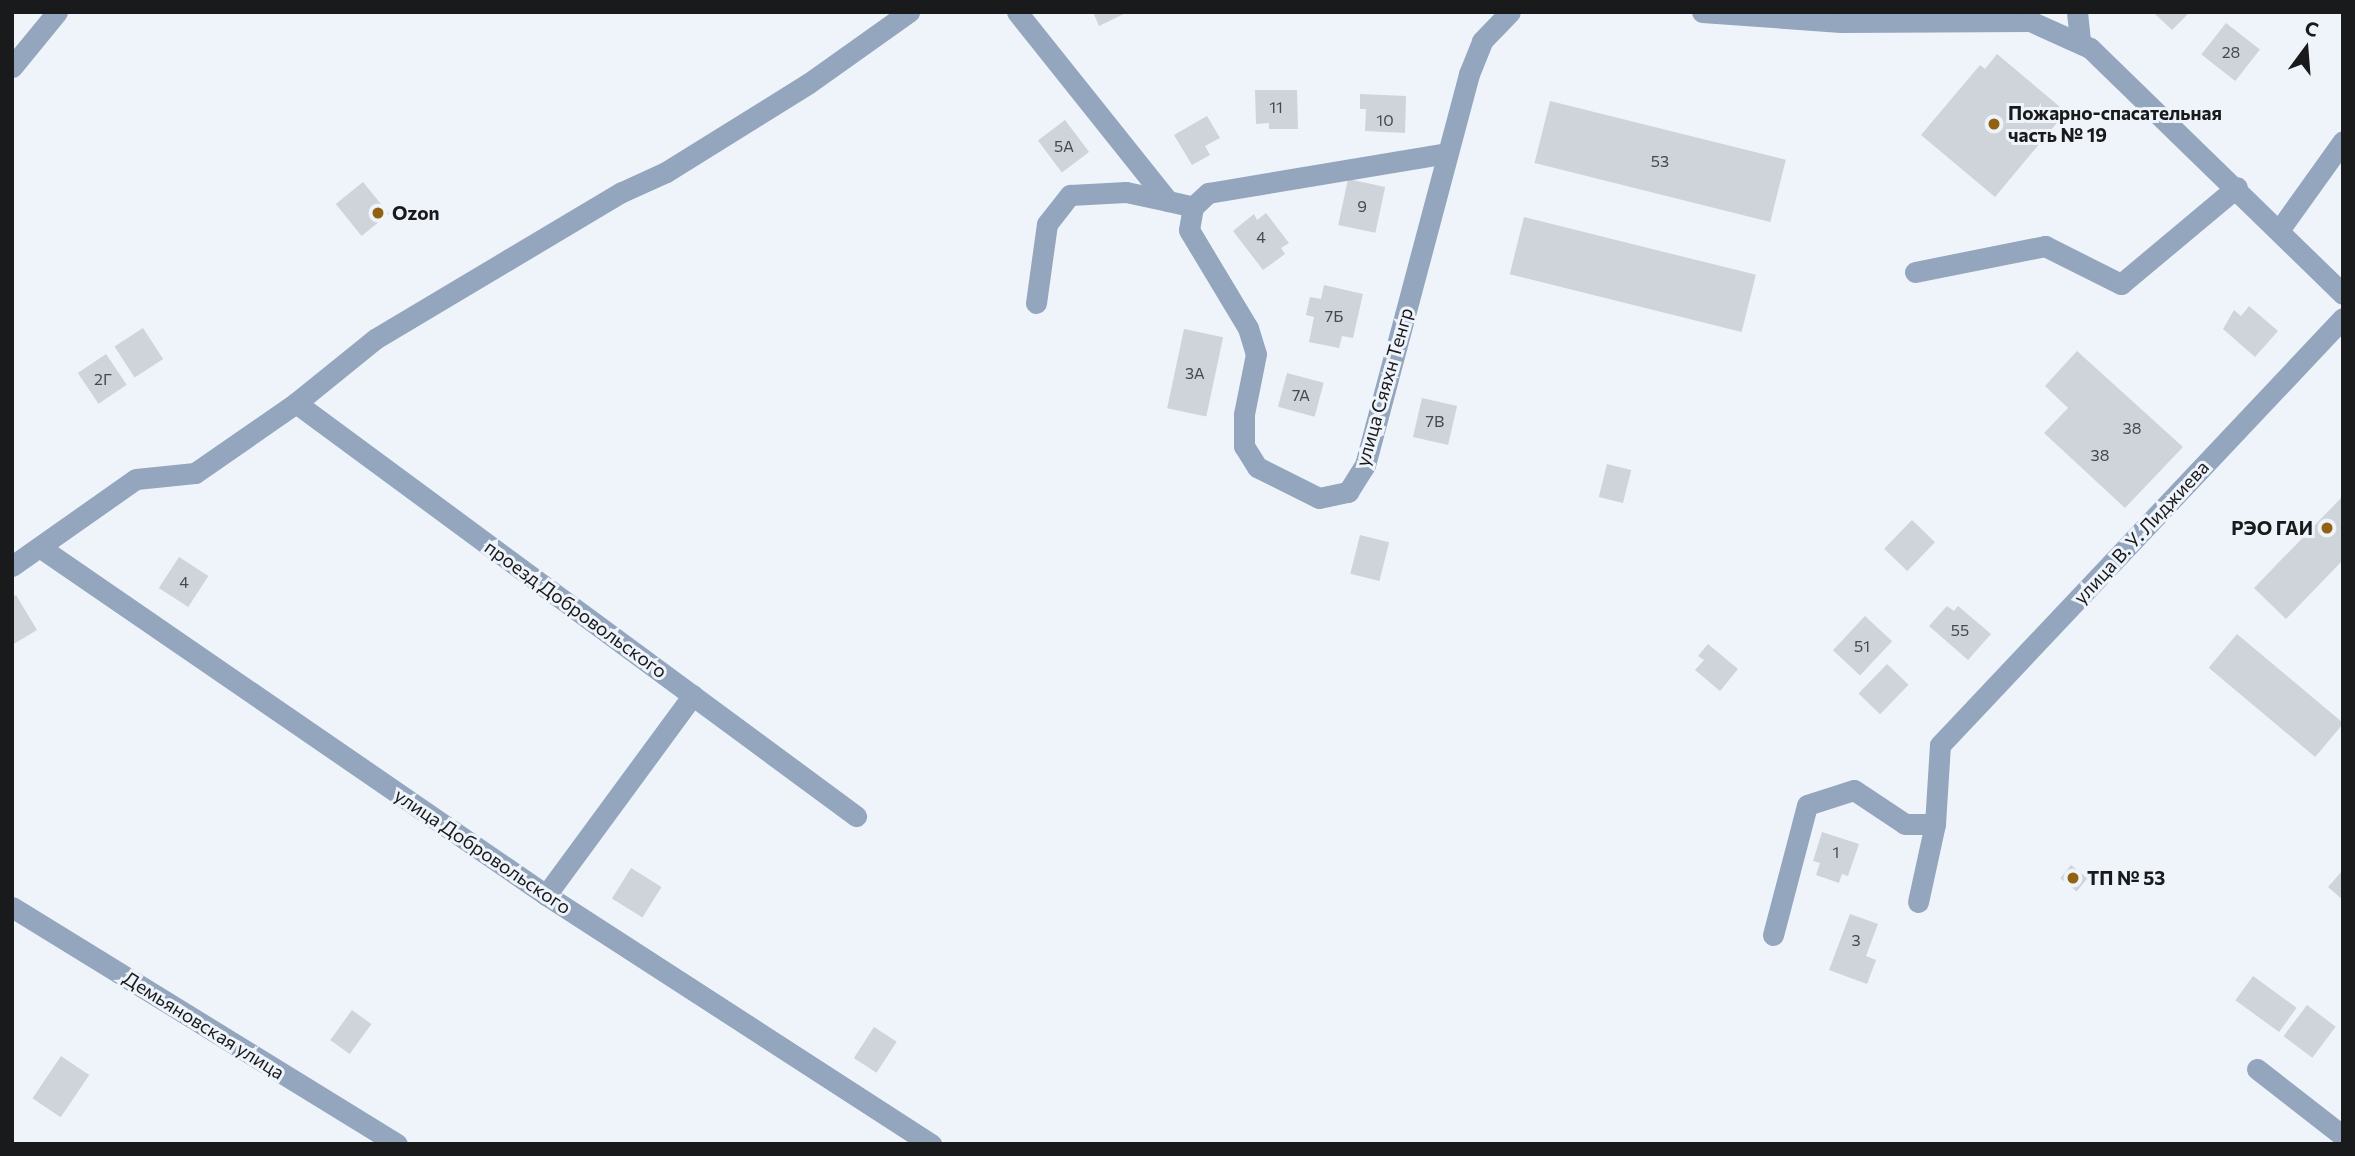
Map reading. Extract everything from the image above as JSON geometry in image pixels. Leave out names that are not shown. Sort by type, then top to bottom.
[{"type":"street","points":[[12,67],[57,12]]},
{"type":"street","points":[[12,566],[136,479],[195,473],[296,403],[375,339],[622,192],[666,172],[809,83],[875,33],[909,12]]},
{"type":"street","points":[[1017,12],[1168,201]]},
{"type":"street","name":"улица Сяяхн Тенгр","points":[[1193,207],[1189,230],[1248,328],[1256,354],[1244,414],[1244,446],[1257,467],[1319,498],[1348,492],[1366,465],[1447,153],[1482,41],[1510,12]]},
{"type":"street","points":[[1702,12],[1841,22],[2030,21],[2090,47],[2237,187],[2343,294]]},
{"type":"street","points":[[2077,12],[2080,43]]},
{"type":"street","points":[[2280,229],[2343,141]]},
{"type":"street","points":[[1036,303],[1046,224],[1070,195],[1126,192],[1193,207],[1208,192],[1447,153]]},
{"type":"street","points":[[1915,272],[2045,246],[2121,284],[2237,187]]},
{"type":"street","name":"улица В. У. Лиджиева","points":[[1935,824],[1940,745],[2343,318]]},
{"type":"street","name":"проезд Добровольского","points":[[296,403],[856,816]]},
{"type":"street","name":"улица Добровольского","points":[[41,548],[546,895],[931,1144]]},
{"type":"street","points":[[546,895],[693,695]]},
{"type":"street","points":[[1773,934],[1807,806],[1854,790],[1905,824],[1935,824],[1918,902]]},
{"type":"street","name":"Демьяновская улица","points":[[12,907],[397,1144]]},
{"type":"street","points":[[2257,1069],[2343,1136]]},
{"type":"building","points":[[1093,12],[1128,12],[1099,26]]},
{"type":"building","points":[[2153,12],[2186,12],[2188,14],[2172,30]]},
{"type":"building","points":[[2226,23],[2260,49],[2235,81],[2201,55]]},
{"type":"building","name":"Пожарно-спасательная часть № 19","points":[[1997,54],[2066,112],[1995,197],[1921,135],[1980,65],[1985,69]]},
{"type":"building","points":[[1255,90],[1297,90],[1298,129],[1269,129],[1269,123],[1256,124]]},
{"type":"building","points":[[1360,94],[1406,96],[1405,133],[1365,131],[1366,109],[1360,109]]},
{"type":"building","points":[[1550,101],[1786,160],[1770,222],[1535,163]]},
{"type":"building","points":[[1207,116],[1220,138],[1205,146],[1210,155],[1192,165],[1174,135]]},
{"type":"building","points":[[1065,120],[1089,152],[1062,172],[1038,140]]},
{"type":"building","points":[[1348,179],[1385,187],[1375,233],[1338,225]]},
{"type":"building","points":[[363,182],[389,214],[362,236],[336,204]]},
{"type":"building","points":[[1266,213],[1289,243],[1281,248],[1285,254],[1263,270],[1233,231],[1254,214],[1257,220]]},
{"type":"building","points":[[1524,217],[1756,275],[1742,332],[1510,274]]},
{"type":"building","points":[[1324,285],[1363,294],[1353,338],[1342,336],[1339,348],[1309,342],[1314,317],[1306,315],[1310,297],[1321,299]]},
{"type":"building","points":[[2249,306],[2278,331],[2255,357],[2223,329],[2234,310],[2241,316]]},
{"type":"building","points":[[143,328],[163,359],[135,378],[114,347]]},
{"type":"building","points":[[1184,329],[1223,337],[1206,417],[1167,408]]},
{"type":"building","points":[[2077,351],[2183,447],[2125,508],[2044,433],[2068,408],[2045,386]]},
{"type":"building","points":[[106,354],[127,385],[99,404],[78,373]]},
{"type":"building","points":[[1287,373],[1324,383],[1315,417],[1278,407]]},
{"type":"building","points":[[1422,398],[1457,406],[1448,445],[1413,437]]},
{"type":"building","points":[[1607,464],[1631,470],[1623,503],[1599,497]]},
{"type":"building","name":"РЭО ГАИ","points":[[2343,496],[2343,560],[2286,619],[2254,588]]},
{"type":"building","points":[[1912,520],[1935,542],[1907,571],[1884,549]]},
{"type":"building","points":[[1360,535],[1389,542],[1379,581],[1350,574]]},
{"type":"building","points":[[179,557],[208,576],[188,607],[159,588]]},
{"type":"building","points":[[16,595],[37,630],[12,645],[12,597]]},
{"type":"building","points":[[1947,606],[1954,611],[1958,606],[1991,634],[1968,660],[1929,626]]},
{"type":"building","points":[[1865,616],[1892,641],[1860,676],[1833,650]]},
{"type":"building","points":[[2237,634],[2343,723],[2315,757],[2209,668]]},
{"type":"building","points":[[1708,644],[1738,669],[1720,691],[1695,670],[1704,660],[1698,656]]},
{"type":"building","points":[[1887,664],[1909,685],[1880,714],[1859,693]]},
{"type":"building","points":[[1822,832],[1859,844],[1848,876],[1842,874],[1839,883],[1816,875],[1820,863],[1813,861]]},
{"type":"building","name":"ТП № 53","points":[[2071,865],[2087,878],[2077,891],[2060,878]]},
{"type":"building","points":[[631,868],[662,887],[642,918],[612,899]]},
{"type":"building","points":[[2343,870],[2343,900],[2328,887]]},
{"type":"building","points":[[1850,914],[1878,924],[1866,956],[1876,960],[1867,984],[1829,970]]},
{"type":"building","points":[[2253,976],[2297,1008],[2279,1032],[2235,1000]]},
{"type":"building","points":[[2307,1005],[2336,1027],[2312,1058],[2284,1036]]},
{"type":"building","points":[[352,1010],[371,1024],[350,1054],[330,1040]]},
{"type":"building","points":[[874,1027],[897,1042],[876,1073],[854,1058]]},
{"type":"building","points":[[61,1056],[89,1075],[61,1117],[32,1098]]},
{"type":"place","name":"Пожарно-спасательная часть № 19","points":[[1994,124]]},
{"type":"place","name":"Ozon","points":[[378,213]]},
{"type":"place","name":"РЭО ГАИ","points":[[2327,528]]},
{"type":"place","name":"ТП № 53","points":[[2073,878]]}]
